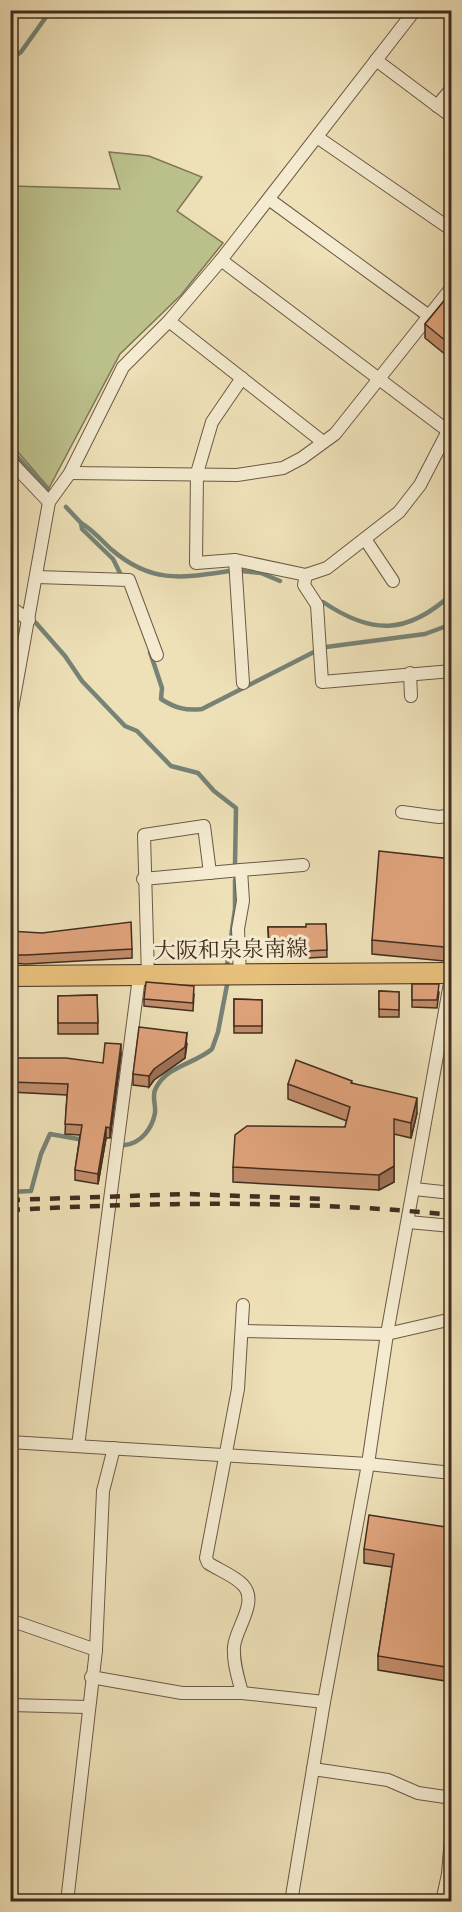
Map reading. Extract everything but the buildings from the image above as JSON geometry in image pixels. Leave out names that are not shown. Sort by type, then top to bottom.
[{"type":"main road","name":"大阪和泉泉南線","points":[[10,976],[143,977],[451,973]]},
{"type":"street","points":[[10,720],[49,502],[70,473],[116,378],[123,367],[169,321],[270,200],[415,10]]},
{"type":"street","points":[[376,60],[452,117]]},
{"type":"street","points":[[437,105],[452,88]]},
{"type":"street","points":[[317,137],[452,230]]},
{"type":"street","points":[[270,200],[429,316]]},
{"type":"street","points":[[221,260],[450,432],[413,494],[399,512],[327,568],[306,575],[235,560],[196,563],[197,473],[212,422],[242,378]]},
{"type":"street","points":[[70,473],[197,473],[237,476],[283,468],[335,434],[452,287]]},
{"type":"street","points":[[169,321],[323,442]]},
{"type":"street","points":[[10,461],[49,502]]},
{"type":"street","points":[[364,539],[393,581]]},
{"type":"street","points":[[235,560],[243,683]]},
{"type":"street","points":[[306,575],[304,585],[316,605],[322,682],[410,673],[452,672]]},
{"type":"street","points":[[37,577],[129,580],[157,655]]},
{"type":"street","points":[[10,607],[28,620]]},
{"type":"street","points":[[410,673],[411,696]]},
{"type":"street","points":[[402,813],[439,817],[452,814]]},
{"type":"street","points":[[78,1446],[143,977],[144,835],[204,826],[210,873]]},
{"type":"street","points":[[143,879],[303,865]]},
{"type":"street","points":[[240,976],[238,929],[243,901],[241,870]]},
{"type":"street","points":[[291,1902],[451,973]]},
{"type":"street","points":[[414,1189],[452,1193]]},
{"type":"street","points":[[408,1222],[452,1226]]},
{"type":"street","points":[[242,1692],[234,1666],[234,1644],[249,1604],[248,1593],[243,1585],[208,1563],[206,1558],[238,1389],[243,1305]]},
{"type":"street","points":[[243,1331],[387,1334],[452,1319]]},
{"type":"street","points":[[10,1442],[368,1464],[452,1473]]},
{"type":"street","points":[[67,1902],[87,1707],[96,1650],[103,1491],[114,1448]]},
{"type":"street","points":[[10,1620],[96,1650]]},
{"type":"street","points":[[91,1677],[182,1693],[242,1692],[324,1702]]},
{"type":"street","points":[[10,1705],[87,1707]]},
{"type":"street","points":[[313,1769],[388,1780],[418,1792],[452,1798]]},
{"type":"street","points":[[442,1902],[448,1874],[452,1825]]},
{"type":"green space","points":[[109,152],[149,156],[202,177],[177,211],[223,243],[181,295],[120,354],[49,488],[11,444],[11,186],[120,189]]},
{"type":"waterway","points":[[10,60],[21,52],[51,10]]},
{"type":"waterway","points":[[10,449],[49,491]]},
{"type":"waterway","points":[[66,507],[81,523],[82,529],[113,559],[122,577]]},
{"type":"waterway","points":[[81,523],[112,550],[141,569],[168,576],[230,571]]},
{"type":"waterway","points":[[241,571],[261,573],[280,581]]},
{"type":"waterway","points":[[323,602],[358,620],[373,625],[389,626],[420,617],[452,594]]},
{"type":"waterway","points":[[36,623],[65,656],[82,681],[125,726],[137,731],[171,766],[198,773],[214,791],[236,808],[235,865]]},
{"type":"waterway","points":[[326,647],[425,634],[452,624]]},
{"type":"waterway","points":[[150,652],[162,688],[161,699],[176,707],[191,710],[202,709],[314,652]]},
{"type":"waterway","points":[[227,965],[235,909],[235,880]]},
{"type":"waterway","points":[[125,1145],[141,1138],[151,1124],[155,1113],[154,1093],[160,1082],[173,1070],[212,1049],[218,1032],[227,985]]},
{"type":"waterway","points":[[10,1192],[31,1191],[41,1154],[50,1134],[84,1140]]},
{"type":"railway","points":[[10,1200],[188,1194],[325,1199]]},
{"type":"railway","points":[[10,1210],[121,1205],[231,1204],[342,1207],[452,1215]]}]
